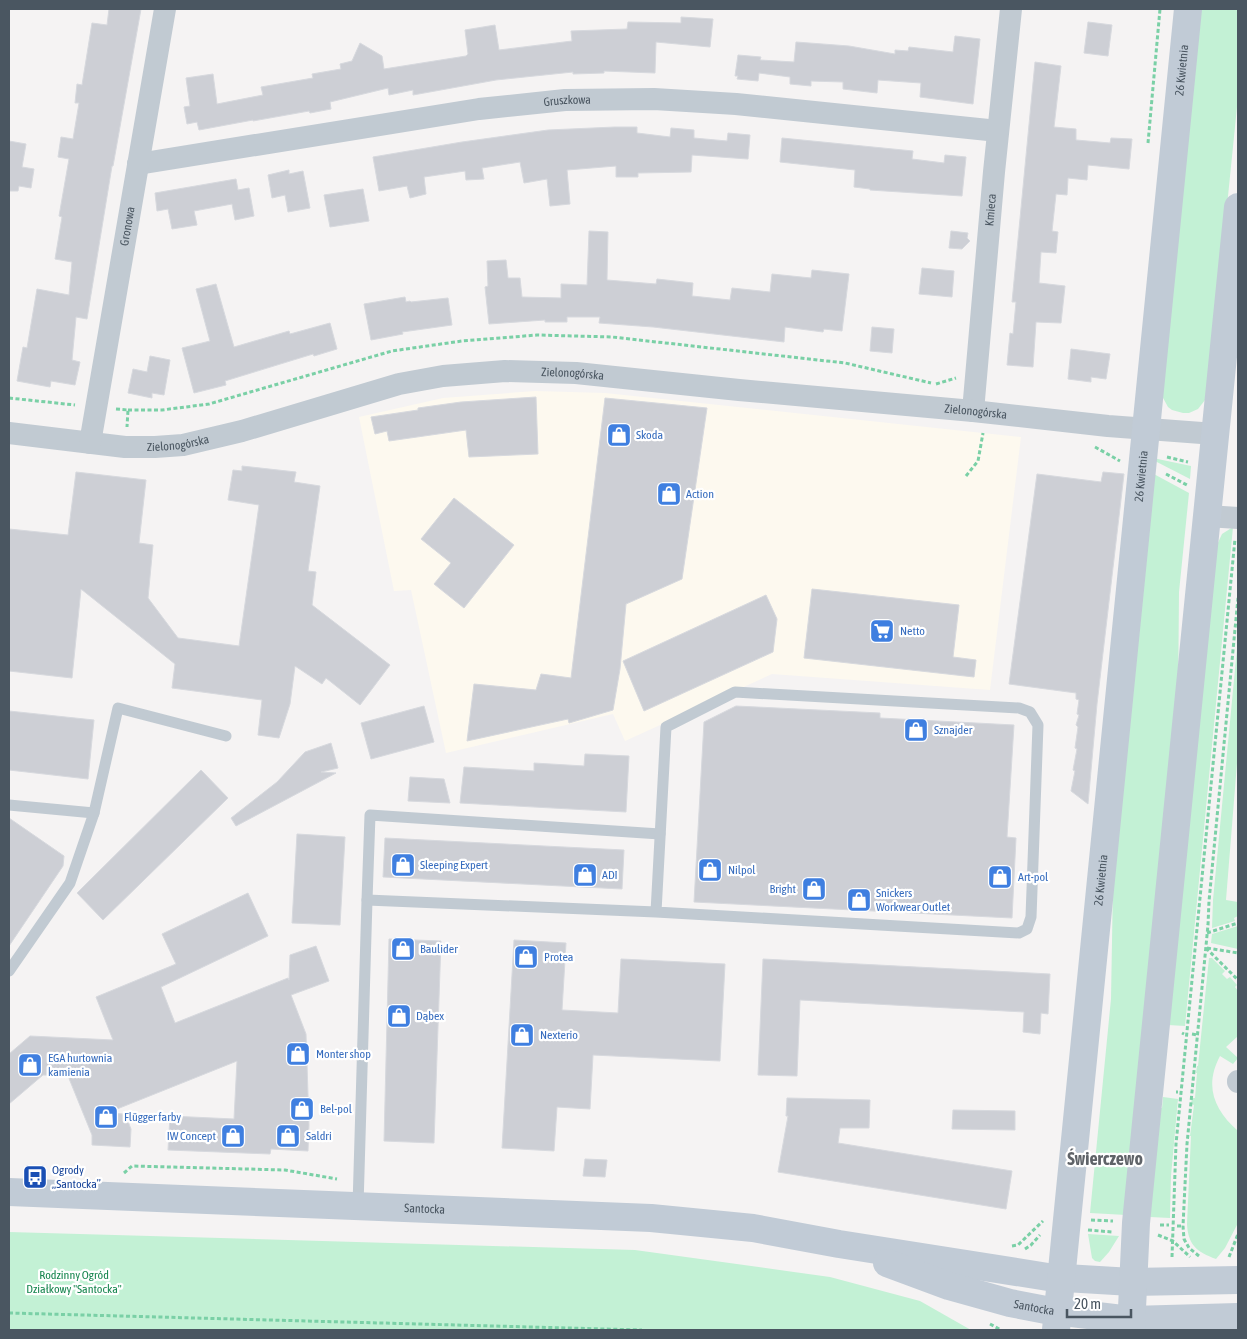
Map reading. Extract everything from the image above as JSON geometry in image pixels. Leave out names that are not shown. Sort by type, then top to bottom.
[{"type":"street","name":"Gronowa","points":[[90,443],[165,9]]},
{"type":"street","name":"Kmieca","points":[[979,419],[998,131],[1011,9]]},
{"type":"street","name":"26 Kwietnia","points":[[1057,1321],[1188,9]]},
{"type":"street","name":"Gruszkowa","points":[[138,164],[478,109],[536,102],[593,99],[654,99],[736,104],[998,131]]},
{"type":"street","points":[[1131,1325],[1136,1223],[1238,207]]},
{"type":"street","name":"Zielonogórska","points":[[9,433],[137,448],[183,445],[242,431],[399,384],[443,376],[505,370],[576,373],[739,390],[979,419],[1145,429]]},
{"type":"street","points":[[1145,429],[1215,434]]},
{"type":"street","points":[[1207,516],[1237,526]]},
{"type":"street","name":"Santocka","points":[[9,1192],[669,1219],[752,1228],[1016,1273],[1061,1278],[1132,1282],[1232,1272]]},
{"type":"street","name":"Santocka","points":[[840,1244],[949,1286],[1010,1303],[1057,1321],[1131,1325],[1238,1318]]},
{"type":"lane","points":[[367,900],[656,912],[1019,933],[1027,929],[1031,917],[1038,725],[1030,712],[1019,708],[735,692],[666,728],[656,912]]},
{"type":"lane","points":[[9,971],[70,882],[94,813],[118,708],[226,736]]},
{"type":"lane","points":[[9,805],[94,813]]},
{"type":"lane","points":[[358,1206],[370,815],[660,834]]},
{"type":"path","points":[[966,476],[978,461],[979,419]]},
{"type":"path","points":[[1164,457],[1191,462]]},
{"type":"path","points":[[1160,470],[1189,486]]},
{"type":"path","points":[[1172,1258],[1176,1144],[1237,526]]},
{"type":"path","points":[[1187,1250],[1189,1248],[1184,1239],[1183,1226],[1191,1093],[1208,933],[1209,900],[1238,598]]},
{"type":"path","points":[[1208,933],[1238,923]]},
{"type":"path","points":[[1206,948],[1238,953]]},
{"type":"path","points":[[1206,948],[1238,980]]},
{"type":"path","points":[[1192,1034],[1198,1035]]},
{"type":"path","points":[[1186,1092],[1191,1093]]},
{"type":"path","points":[[1090,1220],[1115,1222]]},
{"type":"path","points":[[1177,1226],[1183,1226]]},
{"type":"path","points":[[1089,1230],[1120,1233]]},
{"type":"path","points":[[1232,1272],[1230,1251],[1238,1234]]},
{"type":"path","points":[[9,1313],[642,1330]]},
{"type":"shaded area","points":[[535,391],[605,393],[1021,437],[990,690],[772,674],[625,741],[613,714],[446,753],[411,590],[394,591],[359,417],[443,398]]},
{"type":"green space","points":[[1198,9],[1238,9],[1238,97],[1212,355],[1205,400],[1198,409],[1189,413],[1183,413],[1168,407],[1162,396]]},
{"type":"green space","points":[[1153,458],[1191,466],[1190,479],[1153,460]]},
{"type":"green space","points":[[1152,473],[1189,493],[1179,592],[1178,705],[1126,1215],[1090,1213],[1111,999],[1113,883]]},
{"type":"green space","points":[[1233,527],[1185,1026],[1168,1025],[1216,547],[1222,534]]},
{"type":"green space","points":[[1238,638],[1238,751],[1226,900],[1238,902],[1238,916],[1234,918],[1235,921],[1212,928],[1213,900]]},
{"type":"green space","points":[[1238,926],[1238,949],[1211,943],[1212,934]]},
{"type":"green space","points":[[1209,958],[1212,958],[1225,971],[1222,974],[1227,979],[1230,977],[1237,985],[1235,987],[1238,991],[1238,1036],[1226,1047],[1238,1058],[1233,1064],[1220,1056],[1215,1067],[1212,1087],[1214,1097],[1223,1115],[1238,1131],[1238,1223],[1225,1248],[1216,1259],[1204,1254],[1195,1247],[1189,1237],[1187,1224],[1190,1136],[1194,1105],[1191,1104],[1192,1098],[1195,1098]]},
{"type":"green space","points":[[1163,1097],[1178,1099],[1171,1176],[1170,1218],[1150,1217],[1160,1108],[1162,1108]]},
{"type":"green space","name":"Rodzinny Ogród Działkowy \"Santocka\"","points":[[9,1232],[635,1250],[830,1277],[920,1301],[971,1330],[9,1330]]},
{"type":"green space","points":[[1088,1234],[1119,1236],[1100,1262],[1092,1258]]},
{"type":"building","points":[[109,9],[141,9],[112,166],[87,319],[76,317],[72,360],[80,362],[75,385],[51,381],[50,387],[17,381],[23,347],[27,348],[37,289],[69,295],[72,262],[55,259],[62,217],[59,216],[69,159],[58,157],[61,137],[73,139],[79,103],[75,103],[77,84],[82,85],[92,23],[107,25]]},
{"type":"building","points":[[681,17],[713,19],[710,47],[656,42],[655,73],[604,71],[604,73],[573,74],[573,72],[496,80],[413,95],[413,90],[389,95],[388,88],[330,102],[331,109],[310,113],[309,111],[199,130],[197,122],[187,124],[184,107],[190,106],[186,78],[213,74],[217,104],[263,95],[261,87],[313,78],[312,74],[341,69],[340,64],[352,61],[360,43],[382,56],[384,69],[466,56],[468,54],[465,30],[495,25],[499,50],[572,41],[571,31],[627,29],[628,22],[681,23]]},
{"type":"building","points":[[1088,22],[1112,25],[1108,56],[1084,53]]},
{"type":"building","points":[[955,36],[980,39],[973,104],[920,97],[921,83],[878,80],[877,93],[843,89],[843,82],[811,81],[811,86],[790,84],[790,77],[759,73],[758,81],[737,79],[738,76],[735,76],[738,55],[761,57],[760,60],[794,62],[796,42],[849,46],[895,54],[895,50],[908,51],[909,47],[953,52]]},
{"type":"building","points":[[1035,62],[1061,66],[1054,127],[1076,129],[1076,140],[1110,143],[1111,138],[1132,139],[1129,169],[1088,165],[1087,180],[1068,178],[1067,195],[1056,194],[1052,231],[1058,232],[1056,253],[1041,252],[1039,283],[1065,286],[1061,323],[1036,322],[1033,367],[1007,365],[1010,333],[1013,334],[1016,302],[1012,302]]},
{"type":"building","points":[[637,127],[637,133],[670,137],[671,128],[694,130],[694,138],[727,141],[728,133],[750,135],[748,159],[692,155],[691,172],[638,173],[638,177],[616,177],[616,166],[567,170],[570,204],[550,206],[547,179],[524,183],[520,162],[482,168],[484,179],[466,180],[465,171],[424,177],[426,194],[410,198],[407,186],[379,191],[373,157],[548,130]]},
{"type":"building","points":[[782,138],[913,151],[912,159],[944,163],[945,155],[966,157],[962,196],[870,190],[854,187],[855,170],[780,162]]},
{"type":"building","points":[[9,141],[26,144],[22,167],[34,169],[31,188],[19,186],[18,191],[9,191]]},
{"type":"building","points":[[289,170],[289,174],[303,171],[310,208],[288,212],[285,195],[272,198],[268,175]]},
{"type":"building","points":[[236,179],[238,190],[249,188],[254,216],[235,220],[232,204],[194,211],[197,225],[172,229],[168,209],[157,211],[155,193]]},
{"type":"building","points":[[363,189],[369,221],[330,227],[324,195]]},
{"type":"building","points":[[589,231],[608,232],[607,280],[656,284],[657,279],[693,283],[692,296],[730,300],[732,288],[770,292],[772,274],[811,278],[812,270],[849,274],[842,331],[824,329],[823,332],[785,327],[784,342],[653,327],[599,323],[600,317],[567,317],[567,322],[545,322],[545,320],[489,324],[485,287],[488,286],[487,261],[506,260],[508,278],[520,278],[522,297],[561,298],[561,284],[587,285]]},
{"type":"building","points":[[951,231],[968,233],[967,238],[970,241],[962,249],[949,248]]},
{"type":"building","points":[[922,268],[954,271],[952,297],[919,294]]},
{"type":"building","points":[[216,284],[234,347],[289,331],[290,334],[330,323],[337,349],[314,356],[313,354],[225,381],[226,385],[194,393],[182,348],[210,341],[196,289]]},
{"type":"building","points":[[405,297],[406,302],[448,298],[452,325],[402,332],[403,334],[371,340],[364,304]]},
{"type":"building","points":[[872,327],[894,329],[892,353],[870,351]]},
{"type":"building","points":[[1071,349],[1110,354],[1106,379],[1091,377],[1091,382],[1068,379]]},
{"type":"building","points":[[150,356],[170,360],[164,395],[152,393],[152,398],[128,393],[133,369],[147,372]]},
{"type":"building","points":[[536,397],[538,454],[469,457],[466,430],[389,441],[387,431],[375,434],[371,417],[461,402]]},
{"type":"building","points":[[605,398],[707,408],[682,579],[626,604],[620,669],[613,710],[569,723],[568,719],[467,741],[474,684],[536,690],[541,674],[571,678]]},
{"type":"building","points":[[242,466],[296,472],[294,482],[320,486],[308,571],[316,572],[312,605],[390,665],[360,705],[326,678],[322,684],[295,666],[290,704],[279,738],[258,735],[262,700],[172,688],[175,664],[81,589],[72,678],[9,671],[9,529],[68,535],[76,472],[146,480],[139,543],[153,545],[148,598],[178,638],[239,646],[259,505],[228,500],[233,470],[242,471]]},
{"type":"building","points":[[1103,472],[1124,474],[1097,704],[1088,804],[1071,791],[1077,749],[1075,748],[1078,727],[1076,725],[1079,715],[1077,714],[1079,700],[1076,699],[1076,693],[1009,684],[1037,474],[1101,482]]},
{"type":"building","points":[[454,498],[514,545],[464,608],[434,584],[451,563],[421,539]]},
{"type":"building","name":"Netto","points":[[812,589],[959,605],[953,657],[976,660],[974,677],[804,658]]},
{"type":"building","points":[[766,595],[777,619],[773,652],[644,711],[623,661]]},
{"type":"building","points":[[424,706],[434,742],[371,759],[361,723]]},
{"type":"building","points":[[736,706],[880,713],[880,718],[1014,725],[1007,837],[1016,838],[1012,918],[694,902],[704,722]]},
{"type":"building","points":[[9,711],[94,720],[88,779],[9,770]]},
{"type":"building","points":[[331,743],[338,768],[321,772],[336,773],[236,826],[231,818],[277,782],[305,752]]},
{"type":"building","points":[[585,754],[629,756],[626,812],[460,803],[464,767],[534,771],[534,763],[584,766]]},
{"type":"building","points":[[201,770],[228,798],[103,920],[77,893]]},
{"type":"building","points":[[410,777],[444,779],[450,803],[408,801]]},
{"type":"building","points":[[9,818],[64,856],[63,866],[9,946]]},
{"type":"building","points":[[297,834],[345,837],[340,925],[292,923]]},
{"type":"building","points":[[385,838],[624,850],[622,889],[383,877]]},
{"type":"building","points":[[248,893],[268,936],[161,987],[175,1023],[288,978],[289,980],[290,955],[316,946],[329,981],[291,995],[306,1034],[308,1151],[271,1149],[270,1154],[168,1150],[170,1116],[234,1119],[237,1061],[107,1113],[125,1114],[131,1129],[130,1147],[92,1145],[92,1135],[68,1076],[43,1075],[9,1104],[9,1054],[30,1036],[113,1040],[96,997],[176,964],[162,934]]},
{"type":"building","points":[[389,939],[441,941],[434,1143],[384,1141]]},
{"type":"building","points":[[514,940],[566,943],[562,1010],[618,1013],[621,959],[725,964],[720,1061],[593,1055],[590,1109],[557,1107],[554,1151],[502,1148]]},
{"type":"building","points":[[763,959],[1050,974],[1048,1014],[1041,1013],[1040,1034],[1023,1032],[1024,1012],[800,1000],[797,1076],[758,1075]]},
{"type":"building","points":[[787,1098],[870,1100],[869,1128],[840,1128],[838,1143],[1012,1171],[1006,1209],[778,1172],[788,1116],[786,1116]]},
{"type":"building","points":[[953,1110],[1015,1111],[1015,1130],[952,1129]]},
{"type":"building","points":[[585,1159],[607,1160],[605,1177],[583,1176]]},
{"type":"place","name":"Skoda","points":[[619,435]]},
{"type":"place","name":"Action","points":[[669,494]]},
{"type":"place","name":"Netto","points":[[882,631]]},
{"type":"place","name":"Sznajder","points":[[916,730]]},
{"type":"place","name":"Sleeping Expert","points":[[403,865]]},
{"type":"place","name":"Nilpol","points":[[710,870]]},
{"type":"place","name":"ADI","points":[[585,875]]},
{"type":"place","name":"Art-pol","points":[[1000,877]]},
{"type":"place","name":"Bright","points":[[814,889]]},
{"type":"place","name":"Snickers Workwear Outlet","points":[[859,900]]},
{"type":"place","name":"Baulider","points":[[403,949]]},
{"type":"place","name":"Protea","points":[[526,957]]},
{"type":"place","name":"Dąbex","points":[[399,1016]]},
{"type":"place","name":"Nexterio","points":[[522,1035]]},
{"type":"place","name":"Monter shop","points":[[298,1054]]},
{"type":"place","name":"EGA hurtownia kamienia","points":[[30,1065]]},
{"type":"place","name":"Bel-pol","points":[[302,1109]]},
{"type":"place","name":"Flügger farby","points":[[106,1117]]},
{"type":"place","name":"IW Concept","points":[[233,1136]]},
{"type":"place","name":"Saldri","points":[[288,1136]]},
{"type":"place","name":"Ogrody „Santocka”","points":[[35,1177]]},
{"type":"district","name":"Świerczewo","points":[[1105,1159]]}]
